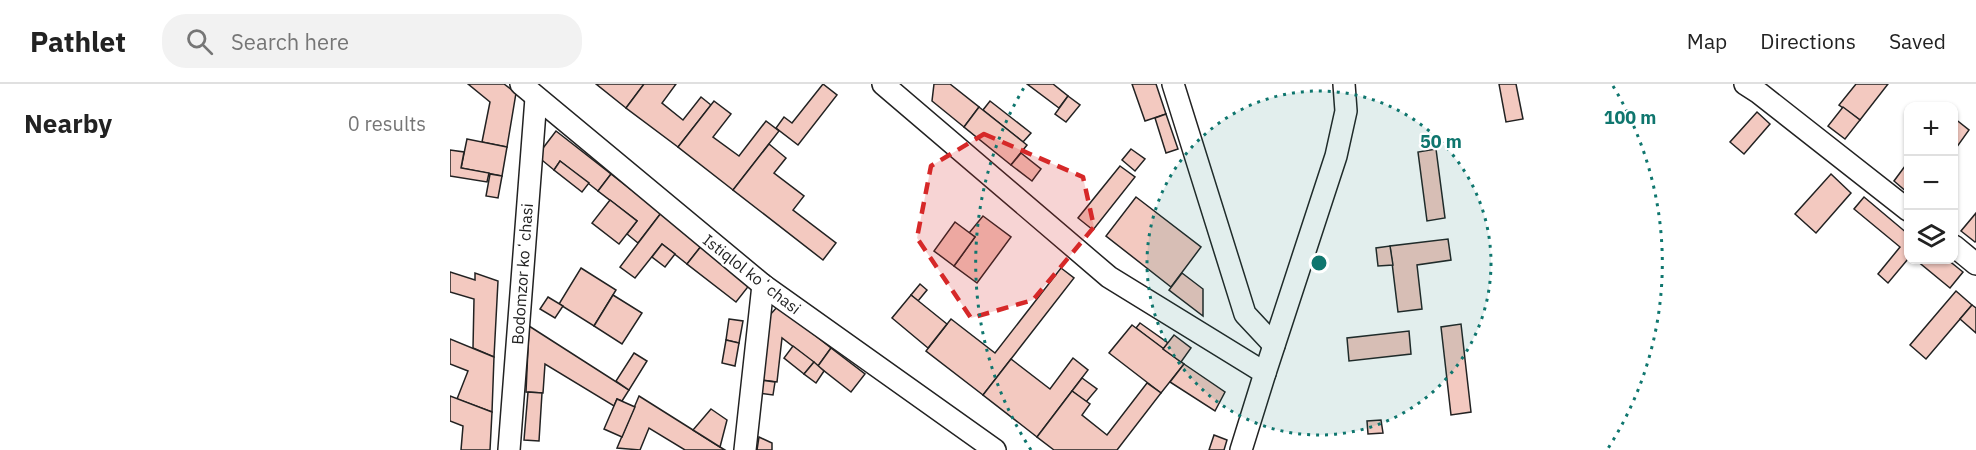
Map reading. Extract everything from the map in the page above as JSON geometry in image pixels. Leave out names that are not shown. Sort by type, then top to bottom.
[{"type":"street","points":[[883,84],[1108,277],[1265,373]]},
{"type":"street","points":[[1173,84],[1245,314],[1274,345]]},
{"type":"street","points":[[1241,450],[1336,156],[1346,111],[1344,84]]},
{"type":"street","points":[[1745,84],[1904,207]]},
{"type":"street","name":"Istiqlol koʻchasi","points":[[528,91],[763,285],[995,450]]},
{"type":"street","name":"Bodomzor koʻchasi","points":[[509,450],[528,91]]},
{"type":"street","points":[[1958,250],[1976,264]]},
{"type":"street","points":[[745,450],[763,285]]},
{"type":"highlighted area","points":[[984,134],[1083,177],[1094,227],[1033,300],[971,318],[917,238],[931,166]]},
{"type":"building","points":[[468,84],[504,84],[516,93],[507,147],[482,142],[490,102]]},
{"type":"building","points":[[596,84],[644,84],[626,108]]},
{"type":"building","points":[[644,84],[676,84],[662,103],[683,120],[701,97],[711,105],[678,147],[626,108]]},
{"type":"building","points":[[823,84],[837,95],[798,145],[776,128],[784,117],[792,123]]},
{"type":"building","points":[[934,84],[950,84],[979,107],[964,127],[932,101]]},
{"type":"building","points":[[1027,84],[1053,84],[1068,96],[1059,108]]},
{"type":"building","points":[[1132,84],[1156,84],[1166,114],[1145,121]]},
{"type":"building","points":[[1499,84],[1516,84],[1523,119],[1506,122]]},
{"type":"building","points":[[1856,84],[1888,84],[1860,120],[1839,105]]},
{"type":"building","points":[[1068,96],[1080,105],[1066,122],[1055,114]]},
{"type":"building","points":[[714,101],[731,114],[713,137],[739,156],[766,121],[779,131],[733,190],[678,147]]},
{"type":"building","points":[[990,101],[1031,133],[1023,142],[983,110]]},
{"type":"building","points":[[979,107],[1027,145],[1011,165],[964,127]]},
{"type":"building","points":[[1843,107],[1860,120],[1845,139],[1828,126]]},
{"type":"building","points":[[1757,112],[1770,124],[1744,154],[1730,142]]},
{"type":"building","points":[[1166,114],[1178,149],[1166,153],[1155,118]]},
{"type":"building","points":[[1958,121],[1969,130],[1958,145]]},
{"type":"building","points":[[556,131],[611,174],[598,191],[560,161],[554,170],[537,156]]},
{"type":"building","points":[[467,139],[507,147],[502,176],[461,168]]},
{"type":"building","points":[[769,144],[786,158],[774,173],[804,196],[793,210],[836,243],[823,260],[733,190]]},
{"type":"building","points":[[1131,149],[1145,159],[1135,171],[1122,160]]},
{"type":"building","points":[[1436,149],[1445,218],[1427,221],[1418,152]]},
{"type":"building","points":[[450,150],[464,152],[461,168],[489,173],[487,182],[450,176]]},
{"type":"building","points":[[1021,153],[1041,169],[1032,181],[1011,165]]},
{"type":"building","points":[[560,161],[589,183],[582,192],[554,170]]},
{"type":"building","points":[[1120,166],[1135,177],[1093,230],[1078,218]]},
{"type":"building","points":[[1904,167],[1904,190],[1894,181]]},
{"type":"building","points":[[490,174],[502,176],[498,198],[486,196]]},
{"type":"building","points":[[611,174],[661,213],[638,243],[627,234],[637,221],[598,191]]},
{"type":"building","points":[[1831,174],[1851,193],[1816,233],[1795,214]]},
{"type":"building","points":[[1136,197],[1201,247],[1171,287],[1106,236]]},
{"type":"building","points":[[1864,197],[1904,231],[1904,264],[1888,283],[1878,274],[1900,247],[1854,209]]},
{"type":"building","points":[[610,200],[637,221],[619,244],[592,223]]},
{"type":"building","points":[[661,213],[702,245],[687,264],[662,244],[635,278],[620,267]]},
{"type":"building","points":[[1976,213],[1976,241],[1975,242],[1961,231]]},
{"type":"building","points":[[983,216],[1011,237],[977,283],[954,266],[975,237],[969,233]]},
{"type":"building","points":[[955,222],[975,237],[954,266],[934,251]]},
{"type":"building","points":[[1448,239],[1451,260],[1417,265],[1422,309],[1398,312],[1390,246]]},
{"type":"building","points":[[662,244],[675,254],[665,267],[652,257]]},
{"type":"building","points":[[702,245],[751,283],[736,302],[687,264]]},
{"type":"building","points":[[1390,246],[1393,265],[1378,266],[1376,248]]},
{"type":"building","points":[[1921,264],[1953,264],[1963,272],[1950,288]]},
{"type":"building","points":[[581,268],[616,290],[594,326],[559,304]]},
{"type":"building","points":[[1061,268],[1074,278],[983,395],[926,351],[951,319],[995,353]]},
{"type":"building","points":[[450,272],[475,280],[475,273],[498,281],[494,357],[473,348],[474,299],[450,292]]},
{"type":"building","points":[[1182,273],[1203,289],[1203,316],[1169,290]]},
{"type":"building","points":[[920,284],[927,290],[918,301],[911,295]]},
{"type":"building","points":[[1956,291],[1972,305],[1926,359],[1910,345]]},
{"type":"building","points":[[613,295],[642,313],[622,344],[594,326]]},
{"type":"building","points":[[911,295],[947,324],[928,348],[892,318]]},
{"type":"building","points":[[548,297],[563,306],[555,318],[540,309]]},
{"type":"building","points":[[1972,305],[1976,308],[1976,333],[1960,319]]},
{"type":"building","points":[[778,306],[831,348],[818,366],[782,338],[777,382],[761,380],[769,316]]},
{"type":"building","points":[[729,319],[743,321],[739,343],[726,340]]},
{"type":"building","points":[[1140,323],[1168,343],[1163,349],[1136,328]]},
{"type":"building","points":[[1461,324],[1471,412],[1451,415],[1441,327]]},
{"type":"building","points":[[1132,325],[1184,364],[1161,393],[1109,353]]},
{"type":"building","points":[[529,326],[629,390],[622,401],[617,399],[614,406],[545,364],[543,393],[526,392]]},
{"type":"building","points":[[1409,331],[1411,354],[1349,361],[1347,338]]},
{"type":"building","points":[[1174,335],[1191,348],[1181,362],[1163,349]]},
{"type":"building","points":[[450,339],[494,357],[492,412],[457,399],[468,371],[450,364]]},
{"type":"building","points":[[726,340],[739,343],[735,366],[722,363]]},
{"type":"building","points":[[793,346],[814,362],[804,374],[784,358]]},
{"type":"building","points":[[831,348],[865,374],[851,392],[818,366]]},
{"type":"building","points":[[634,353],[647,361],[629,390],[616,381]]},
{"type":"building","points":[[1073,358],[1088,370],[1037,437],[983,395],[1011,359],[1050,389]]},
{"type":"building","points":[[814,362],[824,371],[816,383],[804,374]]},
{"type":"building","points":[[1184,364],[1225,392],[1215,411],[1170,382]]},
{"type":"building","points":[[1082,378],[1097,389],[1086,402],[1072,391]]},
{"type":"building","points":[[761,380],[775,382],[773,395],[758,393]]},
{"type":"building","points":[[1147,383],[1161,393],[1117,450],[1054,450],[1037,437],[1072,391],[1090,404],[1082,415],[1107,435]]},
{"type":"building","points":[[528,392],[542,393],[539,441],[524,440]]},
{"type":"building","points":[[450,396],[492,412],[490,450],[461,450],[463,426],[450,421]]},
{"type":"building","points":[[639,396],[725,450],[685,450],[649,428],[640,450],[617,448]]},
{"type":"building","points":[[617,399],[635,407],[622,437],[604,429]]},
{"type":"building","points":[[711,409],[727,420],[720,447],[693,430]]},
{"type":"building","points":[[1381,420],[1383,433],[1368,434],[1367,421]]},
{"type":"building","points":[[1214,435],[1227,440],[1224,450],[1209,450]]},
{"type":"building","points":[[759,437],[772,443],[772,450],[757,450]]}]
